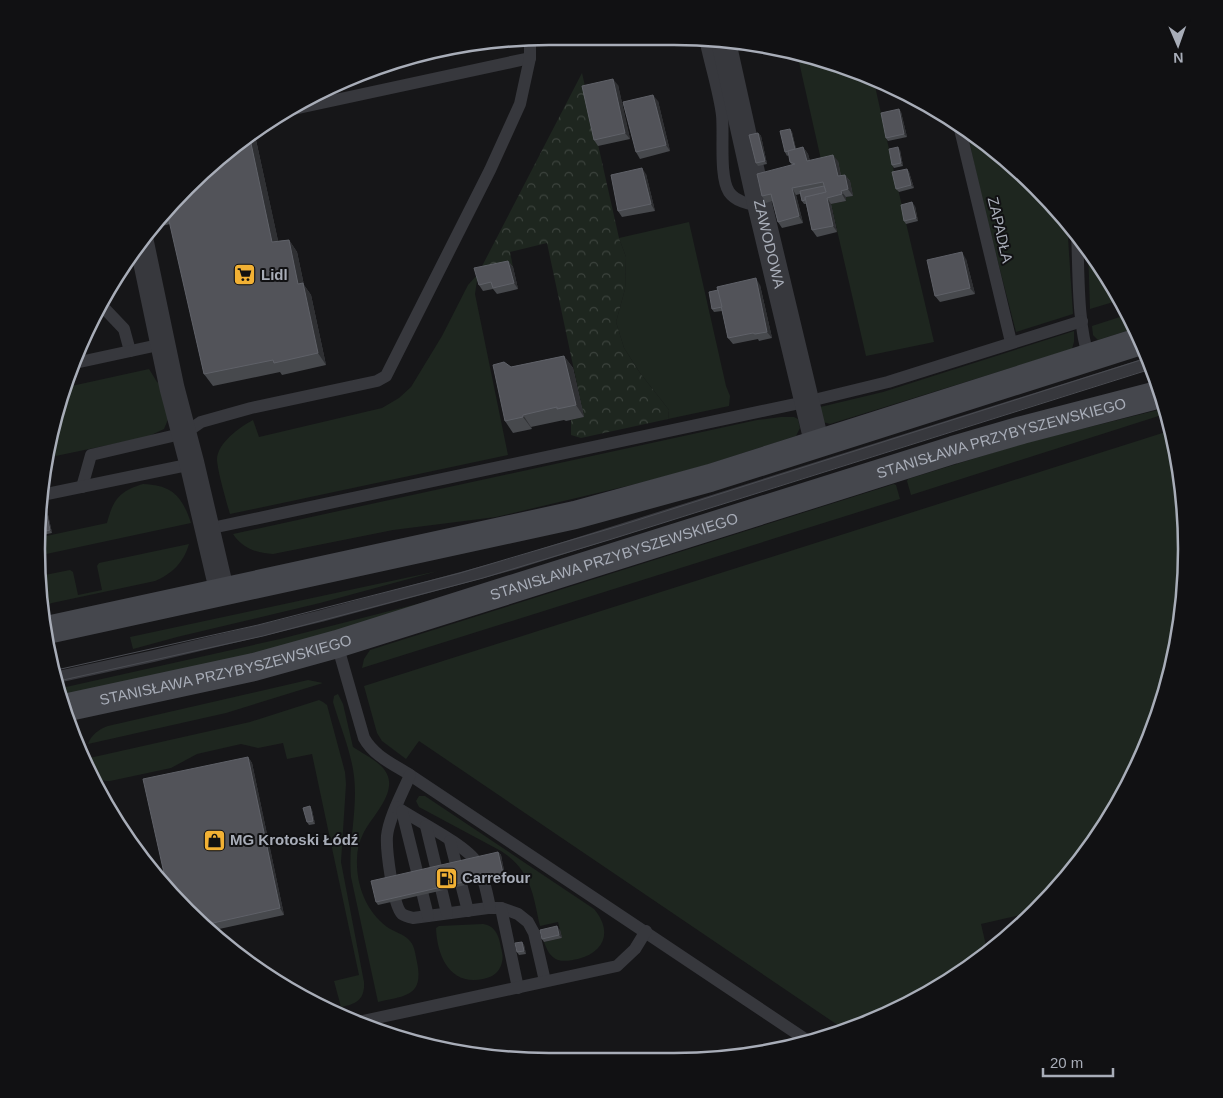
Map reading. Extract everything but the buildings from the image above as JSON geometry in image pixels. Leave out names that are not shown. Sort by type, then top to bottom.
[{"type":"main road","points":[[52,629],[575,515],[710,478],[1134,343]]},
{"type":"main road","name":"STANISŁAWA PRZYBYSZEWSKIEGO","points":[[71,707],[254,667],[337,644],[962,447],[1154,396]]},
{"type":"street","name":"ZAWODOWA","points":[[725,48],[760,206],[817,444]]},
{"type":"street","points":[[143,250],[172,388],[185,433],[222,592]]},
{"type":"lane","points":[[82,487],[91,455],[185,433],[201,422],[250,408],[377,381],[386,376],[490,170],[521,99],[530,58],[530,46]]},
{"type":"lane","points":[[707,46],[722,115],[724,178],[728,190],[733,197],[745,203],[760,206]]},
{"type":"lane","points":[[311,105],[530,58]]},
{"type":"lane","name":"ZAPADŁA","points":[[961,135],[1011,342]]},
{"type":"lane","points":[[1078,247],[1082,320],[1085,347],[1089,358]]},
{"type":"lane","points":[[106,310],[124,329],[130,351]]},
{"type":"lane","points":[[207,529],[888,382],[1082,320]]},
{"type":"lane","points":[[81,362],[163,344]]},
{"type":"lane","points":[[61,676],[321,616],[504,566],[1143,365]]},
{"type":"lane","points":[[48,494],[192,464]]},
{"type":"lane","points":[[337,644],[364,738],[377,755],[646,931],[803,1036]]},
{"type":"lane","points":[[410,775],[399,809],[387,835],[390,874],[398,909],[403,915],[413,918],[495,908],[518,914],[528,922],[534,933],[545,981]]},
{"type":"lane","points":[[399,809],[465,850],[476,861],[495,908],[518,988]]},
{"type":"lane","points":[[399,809],[428,916]]},
{"type":"lane","points":[[426,826],[447,913]]},
{"type":"lane","points":[[450,841],[468,911]]},
{"type":"lane","points":[[369,1020],[617,966],[635,949],[646,931]]},
{"type":"green space","points":[[799,61],[875,87],[934,342],[866,356],[831,204],[846,201],[846,197],[853,196],[850,181],[822,164]]},
{"type":"green space","points":[[582,73],[619,238],[626,257],[625,289],[616,322],[624,348],[640,373],[669,410],[668,419],[581,438],[571,435],[571,420],[584,417],[547,243],[510,252],[513,267],[478,274]]},
{"type":"green space","points":[[969,141],[1006,170],[1068,235],[1073,314],[1016,332],[982,200]]},
{"type":"green space","points":[[689,222],[726,386],[730,396],[729,406],[668,419],[669,410],[640,373],[624,348],[616,322],[625,289],[626,257],[619,238]]},
{"type":"green space","points":[[1088,263],[1113,302],[1090,309]]},
{"type":"green space","points":[[478,274],[475,294],[508,455],[230,514],[220,479],[217,460],[221,448],[230,436],[253,420],[259,437],[382,408],[399,398],[411,387],[442,336],[468,285]]},
{"type":"green space","points":[[1121,317],[1128,330],[1098,340],[1093,335],[1092,326]]},
{"type":"green space","points":[[1074,331],[1072,349],[830,424],[823,422],[816,408],[883,392]]},
{"type":"green space","points":[[149,369],[157,382],[163,386],[169,417],[164,429],[147,437],[54,456],[62,419],[72,386]]},
{"type":"green space","points":[[1158,410],[1160,416],[911,495],[908,479],[1021,444]]},
{"type":"green space","points":[[794,417],[798,419],[800,428],[796,436],[706,465],[644,482],[496,517],[393,530],[273,554],[250,549],[233,534],[757,420]]},
{"type":"green space","points":[[1164,433],[1174,483],[1177,516],[1177,582],[1174,615],[1161,679],[1140,742],[1126,772],[1093,829],[1053,881],[1019,915],[981,924],[986,945],[954,968],[897,1001],[867,1015],[838,1025],[419,741],[406,759],[382,741],[377,733],[364,686]]},
{"type":"green space","points":[[143,484],[169,490],[180,499],[191,523],[45,554],[45,536],[107,523],[118,498]]},
{"type":"green space","points":[[894,484],[900,499],[362,668],[364,659],[370,650]]},
{"type":"green space","points":[[189,544],[181,562],[167,575],[155,581],[48,604],[46,575],[70,570],[73,572],[78,595],[102,590],[97,566],[99,563]]},
{"type":"green space","points":[[438,571],[320,603],[133,649],[130,637]]},
{"type":"green space","points":[[456,594],[253,654],[67,694],[65,687],[280,639]]},
{"type":"green space","points":[[308,680],[323,683],[226,713],[88,744],[96,733],[108,726]]},
{"type":"green space","points":[[338,694],[343,704],[353,747],[381,766],[387,774],[389,783],[384,801],[367,827],[358,846],[358,878],[364,897],[373,913],[390,929],[411,942],[417,962],[418,982],[415,988],[404,996],[378,1002],[351,877],[350,864],[355,788],[350,757],[333,702],[334,696]]},
{"type":"green space","points":[[319,700],[327,705],[345,772],[346,784],[341,862],[364,982],[361,997],[351,1004],[341,1007],[334,981],[359,975],[312,754],[287,759],[283,743],[258,748],[241,744],[197,754],[171,768],[110,781],[102,780],[90,758],[250,722]]},
{"type":"green space","points":[[419,796],[425,796],[594,909],[603,925],[603,939],[600,946],[587,956],[578,959],[563,961],[553,957],[544,942],[562,938],[558,922],[540,926],[529,884],[519,866],[501,851],[419,807],[416,801]]},
{"type":"green space","points":[[483,924],[492,928],[498,936],[503,955],[500,969],[496,974],[483,979],[472,980],[462,978],[448,967],[443,958],[439,949],[436,928],[439,926]]},
{"type":"tram line","points":[[60,669],[258,625],[460,573],[622,525],[1141,360]]},
{"type":"tram line","points":[[62,680],[263,636],[483,578],[1145,371]]},
{"type":"place","name":"Lidl","points":[[245,275]]},
{"type":"place","name":"MG Krotoski Łódź","points":[[214,840]]},
{"type":"place","name":"Carrefour","points":[[446,878]]}]
